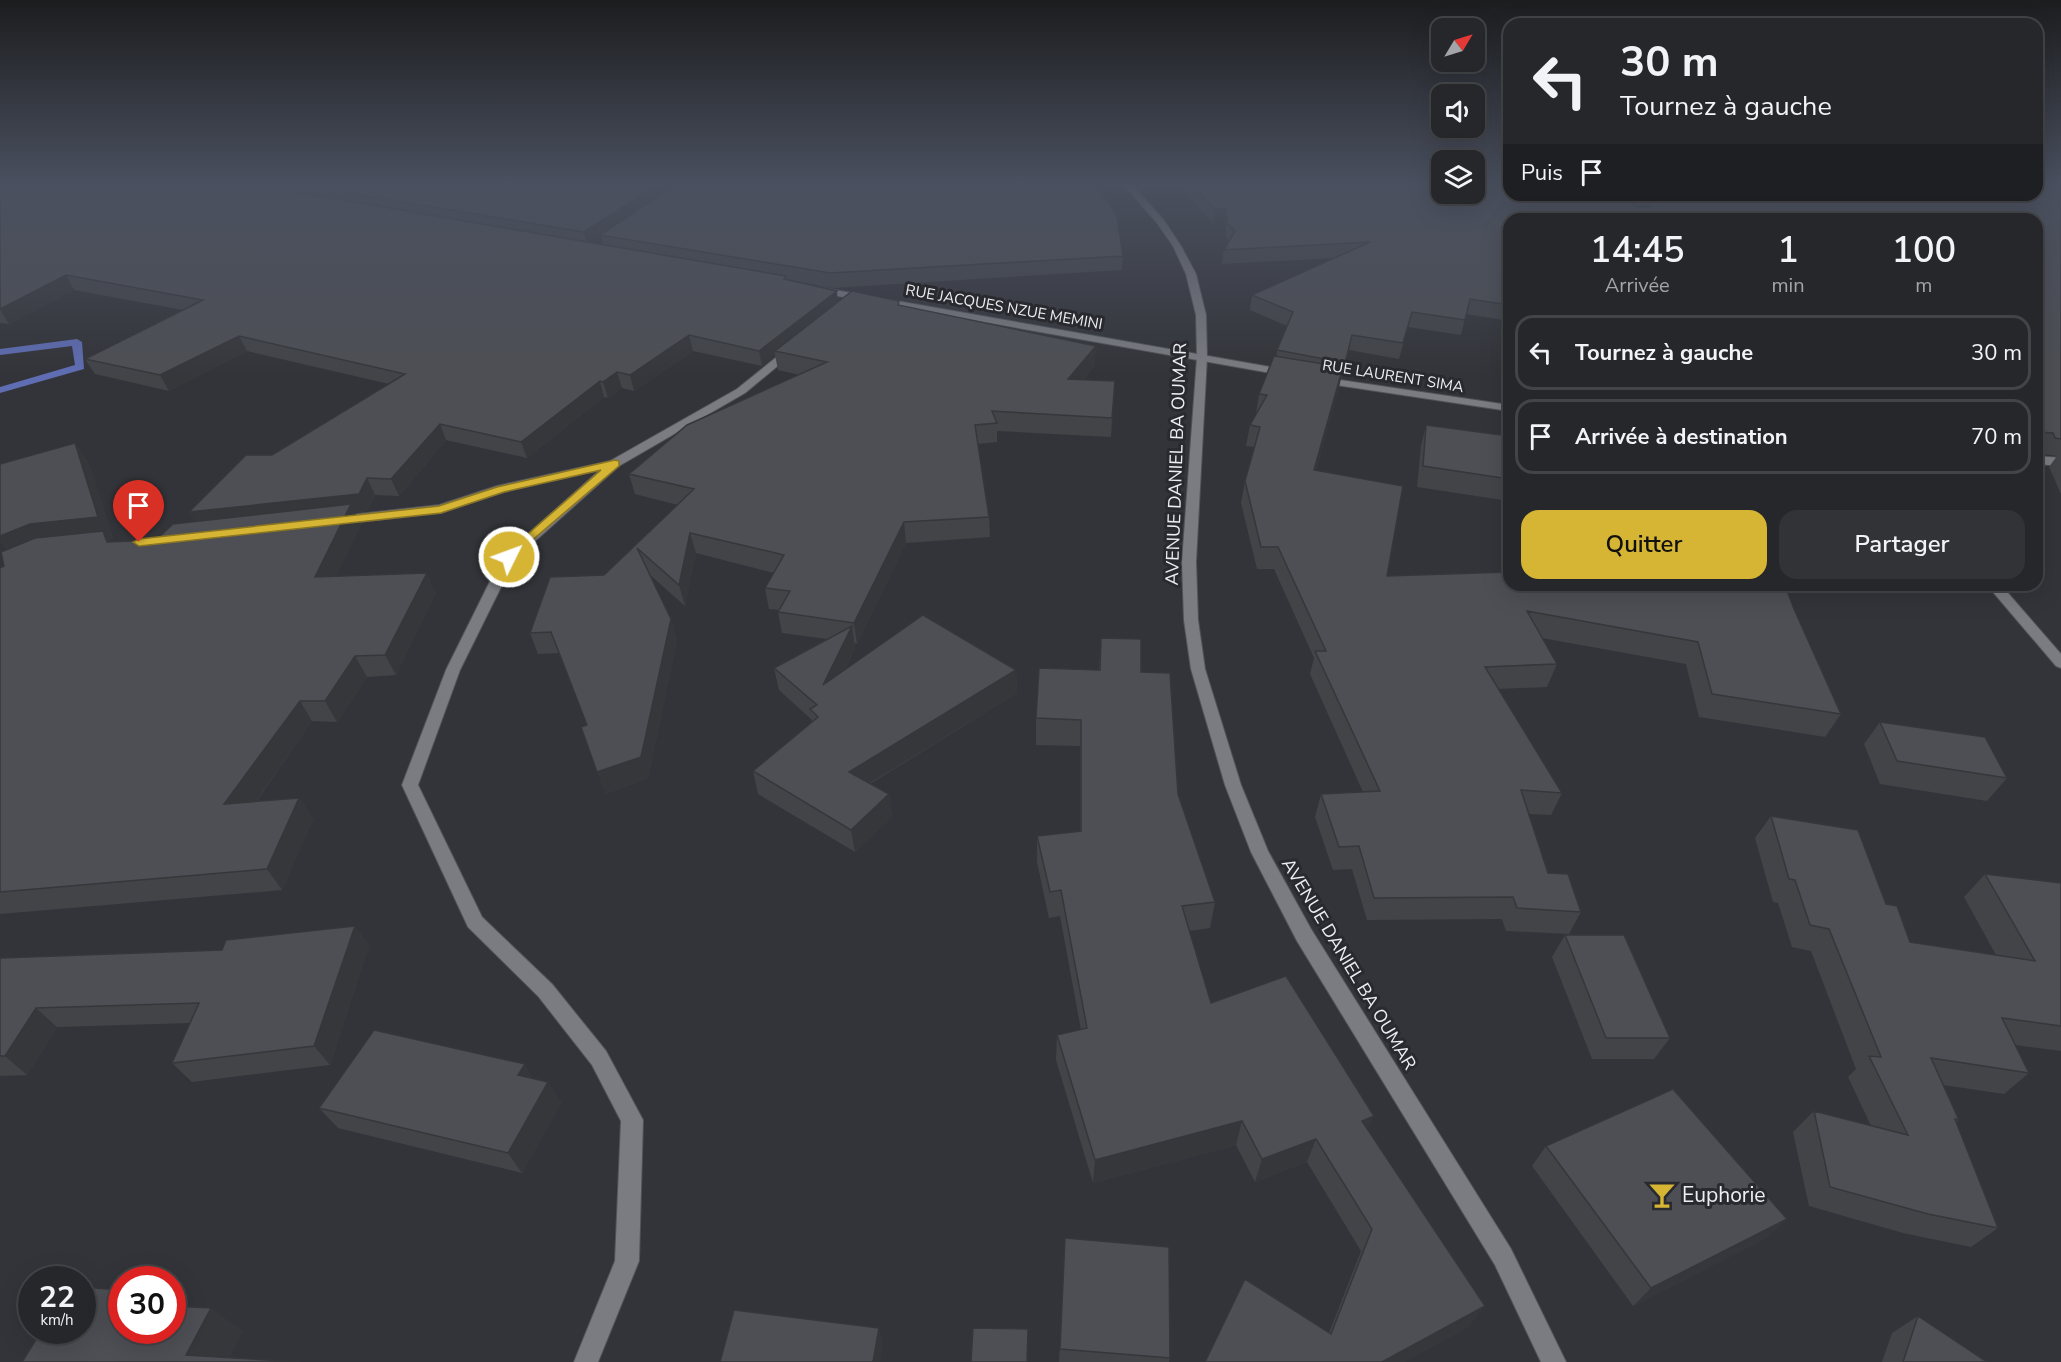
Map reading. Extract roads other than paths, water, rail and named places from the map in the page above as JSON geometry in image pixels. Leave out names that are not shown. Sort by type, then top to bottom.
[{"type":"street","name":"AVENUE DANIEL BA OUMAR","points":[[1176,248],[1191,274],[1201,315],[1202,357],[1189,562],[1191,620],[1198,669],[1233,784],[1260,852],[1304,934],[1503,1257],[1554,1362]]},
{"type":"street","name":"RUE JACQUES NZUE MEMINI","points":[[811,289],[1202,357]]},
{"type":"street","points":[[840,311],[858,297]]},
{"type":"street","points":[[586,1362],[627,1261],[632,1120],[599,1058],[545,990],[475,922],[411,785],[453,670],[509,557],[615,463],[741,391],[804,340]]},
{"type":"street","name":"RUE LAURENT SIMA","points":[[1202,357],[1348,385],[1503,407]]},
{"type":"street","points":[[2043,460],[2061,462]]},
{"type":"street","points":[[325,522],[441,509],[501,489],[615,463]]},
{"type":"street","points":[[1999,591],[2061,663]]},
{"type":"waterway","points":[[0,352],[77,342],[80,367],[0,390]]},
{"type":"place","name":"Euphorie","points":[[1662,1195]]}]
